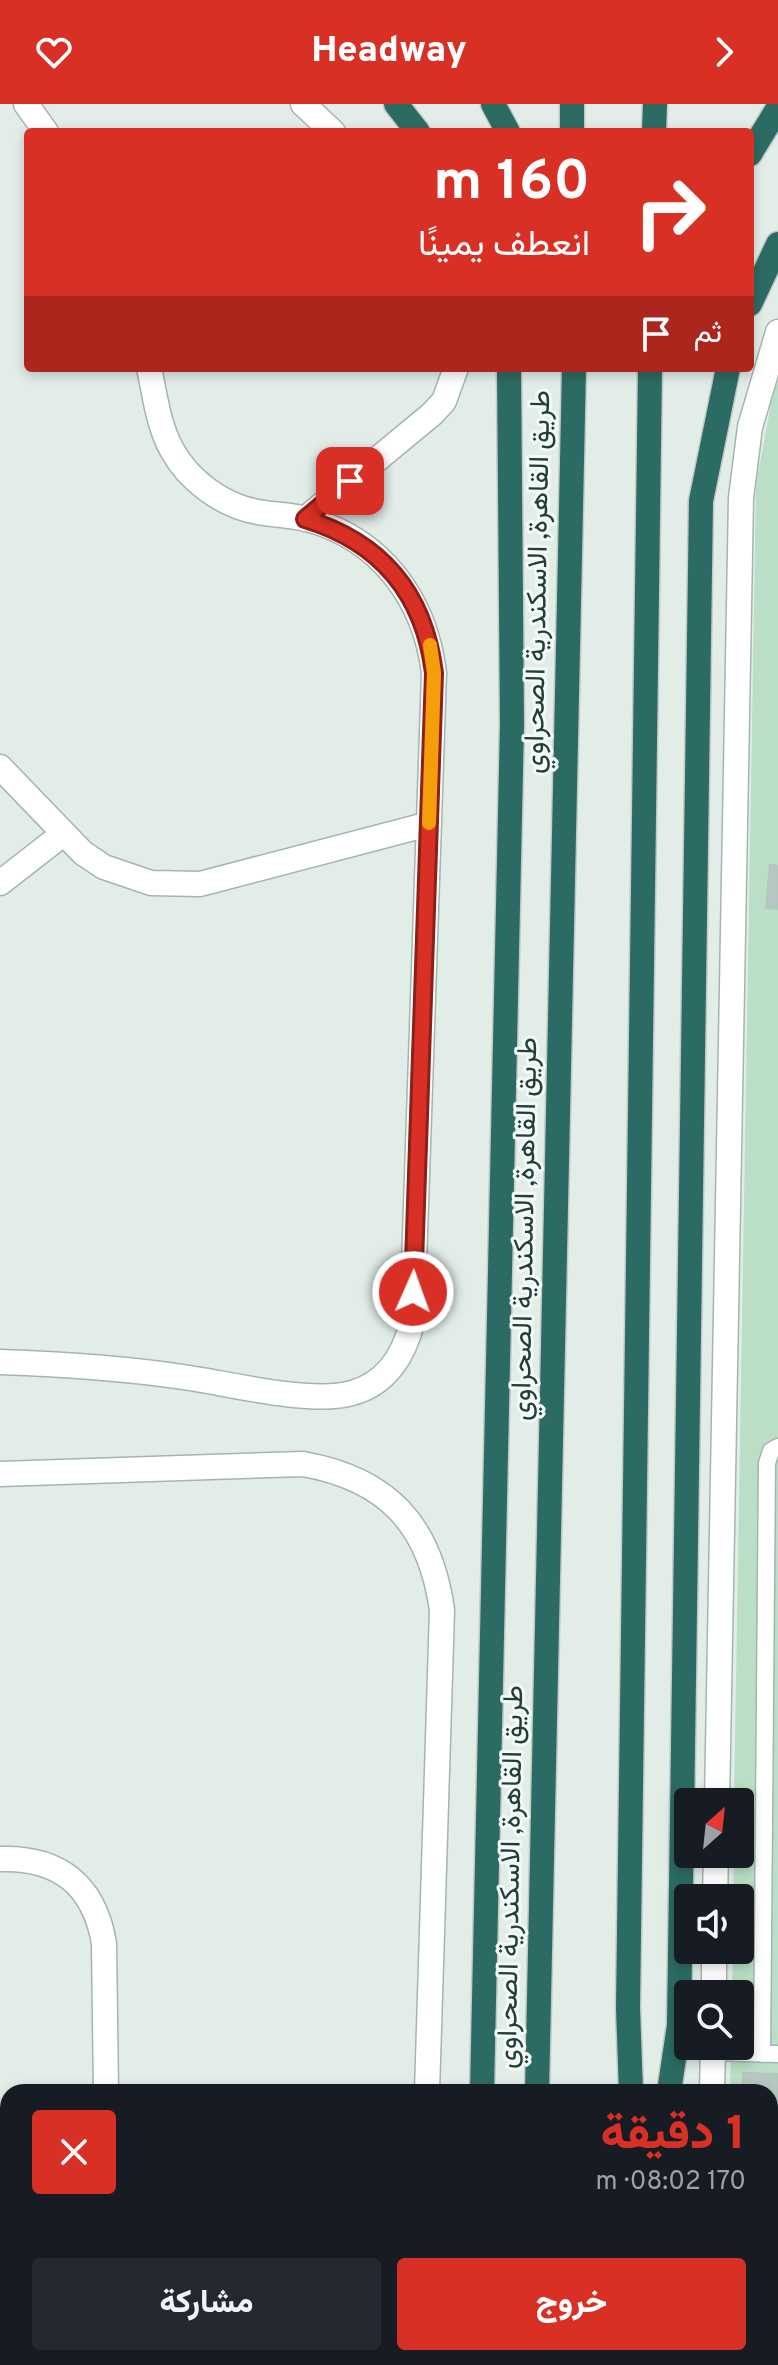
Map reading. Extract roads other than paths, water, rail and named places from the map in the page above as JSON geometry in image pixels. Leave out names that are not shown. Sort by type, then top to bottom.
[{"type":"highway","points":[[396,104],[415,128]]},
{"type":"highway","points":[[493,104],[506,128]]},
{"type":"highway","points":[[572,104],[572,128]]},
{"type":"highway","points":[[654,128],[655,104]]},
{"type":"highway","points":[[754,147],[778,108]]},
{"type":"highway","points":[[754,295],[778,244]]},
{"type":"highway","points":[[482,2084],[512,724],[509,372]]},
{"type":"highway","name":"طريق القاهرة, الاسكندرية الصحراوي","points":[[537,2084],[574,372]]},
{"type":"highway","points":[[631,2084],[628,2008],[650,372]]},
{"type":"highway","points":[[670,2084],[679,2025],[695,733],[701,501],[727,372]]},
{"type":"street","points":[[26,104],[43,128]]},
{"type":"street","points":[[303,104],[329,128]]},
{"type":"street","points":[[717,1788],[741,498],[750,427],[778,332]]},
{"type":"street","points":[[0,1362],[109,1368],[333,1397],[370,1386],[386,1374],[399,1359],[412,1323],[434,673],[424,624],[407,591],[384,563],[347,535],[305,519],[256,512],[231,504],[208,491],[172,451],[161,426],[150,372]]},
{"type":"street","points":[[305,519],[432,414],[444,401],[455,372]]},
{"type":"street","points":[[0,767],[63,834],[104,867],[151,883],[176,886],[200,884],[429,824]]},
{"type":"street","points":[[0,883],[63,834]]},
{"type":"street","points":[[0,1474],[303,1464],[334,1469],[364,1482],[389,1499],[411,1522],[427,1549],[438,1579],[442,1610],[427,2084]]},
{"type":"street","points":[[0,1859],[35,1860],[56,1868],[75,1882],[90,1899],[100,1920],[104,1943],[106,2084]]},
{"type":"street","points":[[712,2084],[713,2060]]},
{"type":"lane","points":[[770,2054],[772,1525],[767,1456],[778,1447]]}]
